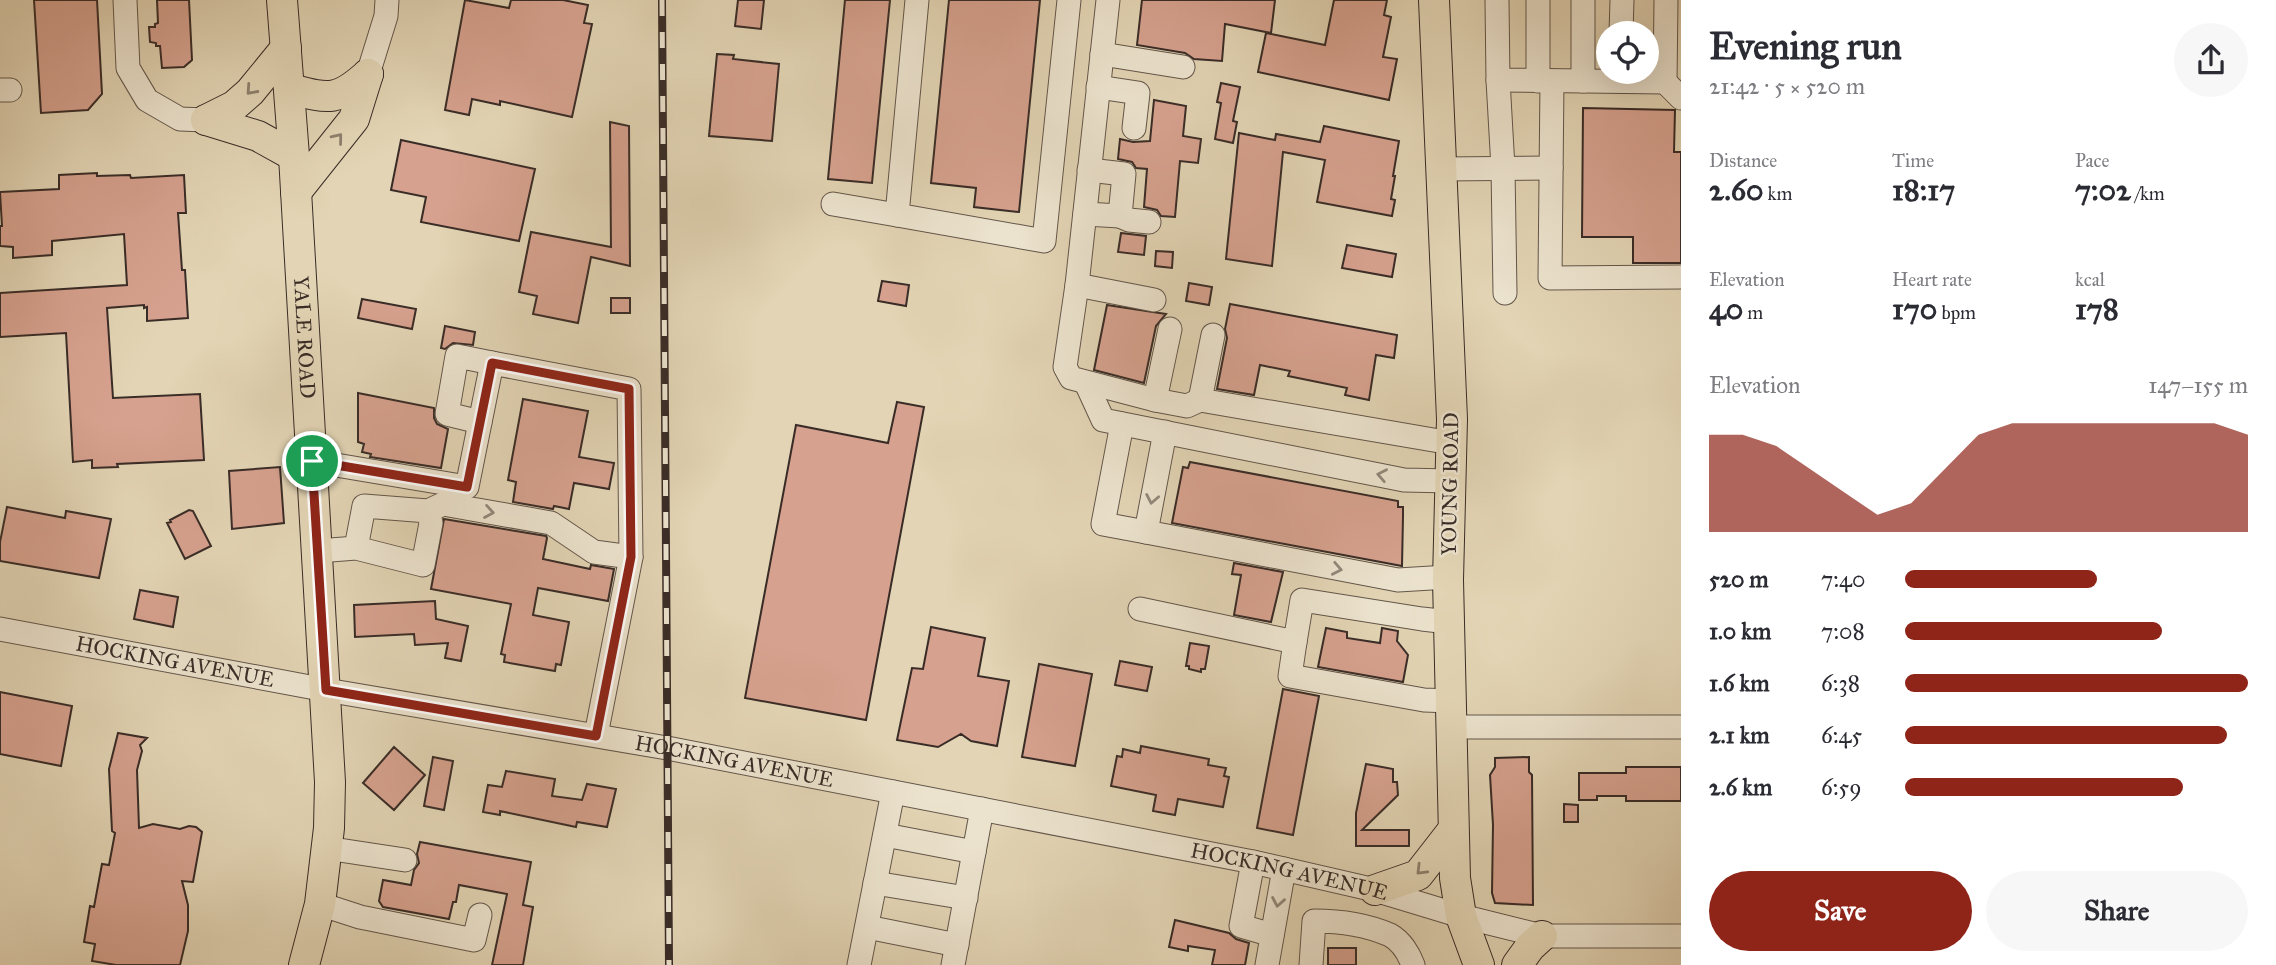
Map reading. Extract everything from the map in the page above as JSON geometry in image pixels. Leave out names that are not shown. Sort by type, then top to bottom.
[{"type":"main road","name":"YALE ROAD","points":[[282,0],[290,89],[330,782],[320,904],[304,965]]},
{"type":"main road","name":"YOUNG ROAD","points":[[1434,0],[1443,169],[1451,443],[1448,577],[1455,878],[1461,916],[1479,965]]},
{"type":"main road","points":[[206,120],[242,99],[286,48]]},
{"type":"main road","points":[[290,89],[324,98],[348,92],[368,74]]},
{"type":"main road","points":[[296,192],[354,118],[368,74]]},
{"type":"main road","points":[[206,120],[258,136],[294,156]]},
{"type":"main road","points":[[1375,890],[1418,876],[1453,830]]},
{"type":"main road","points":[[1517,965],[1542,936]]},
{"type":"street","points":[[125,0],[128,68],[147,100],[180,119],[206,120]]},
{"type":"street","points":[[368,74],[386,16],[387,0]]},
{"type":"street","points":[[897,215],[917,0]]},
{"type":"street","points":[[833,204],[1044,241],[1069,0]]},
{"type":"street","points":[[1108,0],[1077,285],[1065,367],[1070,378],[1186,406],[1200,400],[1451,443]]},
{"type":"street","points":[[1497,0],[1504,293]]},
{"type":"street","points":[[1538,0],[1551,168],[1550,278],[1681,277]]},
{"type":"street","points":[[1583,0],[1583,81]]},
{"type":"street","points":[[1622,0],[1622,21]]},
{"type":"street","points":[[1649,84],[1673,90],[1666,0]]},
{"type":"street","points":[[1102,54],[1183,66]]},
{"type":"street","points":[[1498,80],[1596,80]]},
{"type":"street","points":[[1098,87],[1138,93],[1134,128]]},
{"type":"street","points":[[1443,169],[1551,168]]},
{"type":"street","points":[[1089,170],[1124,174],[1120,216]]},
{"type":"street","points":[[1085,214],[1120,216],[1149,222]]},
{"type":"street","points":[[1077,285],[1154,300]]},
{"type":"street","points":[[1156,400],[1170,329]]},
{"type":"street","points":[[1200,400],[1213,335]]},
{"type":"street","points":[[480,422],[447,414],[457,356],[629,389],[631,557],[596,736]]},
{"type":"street","points":[[312,461],[467,487],[492,363]]},
{"type":"street","points":[[1086,383],[1103,420],[1404,480],[1450,481]]},
{"type":"street","points":[[1122,424],[1103,524],[1398,580],[1448,577]]},
{"type":"street","points":[[1146,532],[1165,432]]},
{"type":"street","points":[[356,548],[364,506],[428,511],[443,504],[551,523],[594,552],[631,557]]},
{"type":"street","points":[[318,551],[356,548],[423,565],[431,523],[428,511]]},
{"type":"street","points":[[1449,622],[1302,600],[1290,676],[1413,698],[1452,714],[1681,727]]},
{"type":"street","points":[[1140,609],[1295,642]]},
{"type":"street","name":"HOCKING AVENUE","points":[[0,629],[326,690],[596,736],[1253,862],[1375,890],[1461,916],[1542,936],[1681,936]]},
{"type":"street","points":[[859,965],[893,792]]},
{"type":"street","points":[[866,928],[955,955],[982,809]]},
{"type":"street","points":[[885,835],[974,852]]},
{"type":"street","points":[[326,848],[405,860]]},
{"type":"street","points":[[1253,862],[1241,926],[1272,935]]},
{"type":"street","points":[[1267,965],[1284,869]]},
{"type":"street","points":[[875,883],[965,898]]},
{"type":"street","points":[[1340,921],[1344,883]]},
{"type":"street","points":[[320,904],[360,917],[474,940],[480,915]]},
{"type":"street","points":[[1311,965],[1314,920],[1340,921],[1391,936],[1408,953],[1412,964]]},
{"type":"building","points":[[34,0],[97,0],[102,94],[88,110],[41,113]]},
{"type":"building","points":[[157,0],[189,0],[192,60],[184,67],[162,68],[160,46],[150,42],[149,27],[155,27],[158,23]]},
{"type":"building","points":[[465,0],[509,8],[511,0],[563,0],[588,5],[584,23],[592,24],[572,117],[500,101],[500,105],[472,99],[469,115],[445,110]]},
{"type":"building","points":[[738,0],[764,0],[761,29],[735,26]]},
{"type":"building","points":[[845,0],[890,0],[872,183],[828,179]]},
{"type":"building","points":[[949,0],[1040,0],[1019,212],[974,207],[976,188],[931,183]]},
{"type":"building","points":[[1142,0],[1275,0],[1271,33],[1225,24],[1222,61],[1194,59],[1185,53],[1137,45]]},
{"type":"building","points":[[1334,0],[1387,0],[1384,15],[1391,17],[1383,57],[1397,59],[1389,100],[1258,72],[1266,33],[1325,45]]},
{"type":"building","points":[[717,54],[734,55],[733,59],[779,64],[772,141],[709,136]]},
{"type":"building","points":[[1221,83],[1240,87],[1233,121],[1237,122],[1233,143],[1215,139],[1221,103],[1217,102]]},
{"type":"building","points":[[1154,100],[1186,106],[1183,136],[1201,139],[1198,163],[1180,161],[1175,217],[1161,216],[1157,210],[1144,207],[1147,169],[1136,168],[1132,162],[1118,159],[1120,139],[1133,142],[1150,141]]},
{"type":"building","points":[[1583,108],[1675,110],[1674,152],[1681,152],[1681,263],[1633,263],[1633,237],[1582,237]]},
{"type":"building","points":[[610,122],[629,126],[630,266],[591,257],[578,323],[533,314],[537,296],[519,292],[531,232],[611,247]]},
{"type":"building","points":[[1324,126],[1399,141],[1393,176],[1391,199],[1395,200],[1392,216],[1317,202],[1325,160],[1283,152],[1272,266],[1226,259],[1239,133],[1275,140],[1276,134],[1320,142]]},
{"type":"building","points":[[401,140],[535,169],[519,241],[421,222],[426,197],[391,190]]},
{"type":"building","points":[[97,173],[97,176],[130,175],[131,178],[184,175],[186,213],[178,213],[188,318],[147,321],[147,307],[144,308],[144,305],[107,308],[113,398],[200,394],[204,460],[117,464],[118,467],[92,468],[92,460],[73,462],[66,333],[0,337],[0,293],[127,285],[124,234],[52,241],[52,255],[13,258],[13,247],[0,246],[0,192],[59,189],[59,175]]},
{"type":"building","points":[[1121,233],[1146,236],[1144,255],[1118,252]]},
{"type":"building","points":[[1347,245],[1396,254],[1392,277],[1342,268]]},
{"type":"building","points":[[1156,251],[1173,252],[1172,268],[1155,266]]},
{"type":"building","points":[[882,281],[909,285],[906,306],[878,301]]},
{"type":"building","points":[[1189,283],[1212,287],[1209,305],[1186,301]]},
{"type":"building","points":[[611,298],[630,298],[630,313],[611,313]]},
{"type":"building","points":[[362,299],[416,309],[412,329],[358,318]]},
{"type":"building","points":[[1230,304],[1397,335],[1394,358],[1376,355],[1369,400],[1345,395],[1347,388],[1288,376],[1290,371],[1260,365],[1254,395],[1217,389],[1227,338],[1225,329]]},
{"type":"building","points":[[1107,305],[1166,314],[1156,326],[1144,383],[1094,370]]},
{"type":"building","points":[[445,326],[475,332],[473,345],[453,343],[445,349],[441,348]]},
{"type":"building","points":[[358,393],[434,408],[437,424],[448,429],[441,468],[370,457],[371,454],[362,452],[364,444],[358,442]]},
{"type":"building","points":[[523,399],[588,411],[579,457],[614,463],[609,489],[574,483],[569,509],[513,502],[516,482],[508,480]]},
{"type":"building","points":[[897,402],[924,407],[866,720],[745,698],[796,425],[888,443]]},
{"type":"building","points":[[1190,462],[1398,501],[1398,507],[1403,507],[1402,566],[1172,523],[1183,467],[1188,468]]},
{"type":"building","points":[[280,467],[284,523],[232,529],[229,471]]},
{"type":"building","points":[[7,507],[65,518],[66,511],[111,519],[99,578],[0,561],[0,542]]},
{"type":"building","points":[[189,510],[193,511],[211,546],[185,559],[167,523]]},
{"type":"building","points":[[444,519],[546,536],[543,559],[590,569],[591,565],[614,569],[608,601],[538,588],[533,615],[569,622],[561,665],[556,664],[555,671],[504,662],[505,655],[501,654],[511,604],[431,589]]},
{"type":"building","points":[[1234,563],[1283,572],[1271,622],[1234,615],[1241,575],[1232,574]]},
{"type":"building","points":[[140,590],[178,597],[173,627],[134,619]]},
{"type":"building","points":[[435,601],[436,619],[468,626],[461,661],[445,658],[448,643],[415,645],[414,634],[355,637],[354,605]]},
{"type":"building","points":[[931,627],[985,638],[978,676],[1009,681],[997,746],[971,741],[961,734],[938,747],[897,740],[912,668],[923,669]]},
{"type":"building","points":[[1326,628],[1347,632],[1347,638],[1380,643],[1382,628],[1398,631],[1397,641],[1408,655],[1403,682],[1318,667]]},
{"type":"building","points":[[1190,643],[1209,646],[1205,669],[1201,669],[1201,672],[1186,666]]},
{"type":"building","points":[[1120,661],[1152,667],[1147,691],[1115,685]]},
{"type":"building","points":[[1039,664],[1092,674],[1075,766],[1022,757]]},
{"type":"building","points":[[1283,689],[1319,696],[1293,835],[1257,828]]},
{"type":"building","points":[[0,692],[72,706],[61,766],[0,754]]},
{"type":"building","points":[[118,733],[147,738],[140,745],[142,751],[137,770],[139,828],[153,824],[180,829],[189,826],[202,832],[193,882],[182,881],[188,905],[188,931],[180,965],[116,965],[92,961],[95,944],[84,942],[90,906],[94,907],[102,864],[109,865],[115,833],[112,831],[109,769]]},
{"type":"building","points":[[1141,746],[1209,759],[1208,765],[1226,768],[1224,776],[1229,777],[1223,807],[1178,799],[1175,815],[1153,811],[1156,795],[1111,786],[1117,756],[1122,757],[1123,749],[1140,753]]},
{"type":"building","points":[[394,747],[425,775],[394,810],[363,783]]},
{"type":"building","points":[[433,757],[453,761],[444,810],[424,806]]},
{"type":"building","points":[[1529,757],[1529,772],[1532,775],[1533,905],[1495,903],[1492,893],[1493,825],[1490,775],[1495,767],[1495,758]]},
{"type":"building","points":[[1366,764],[1393,769],[1393,782],[1397,782],[1398,795],[1362,830],[1409,830],[1409,846],[1356,846],[1356,813]]},
{"type":"building","points":[[1626,767],[1681,767],[1681,801],[1626,801],[1626,796],[1597,796],[1597,800],[1579,800],[1579,773],[1626,773]]},
{"type":"building","points":[[506,771],[555,779],[552,796],[582,800],[587,784],[616,789],[607,827],[577,822],[576,827],[500,811],[500,815],[483,812],[488,785],[502,787]]},
{"type":"building","points":[[1564,804],[1578,805],[1578,822],[1564,822]]},
{"type":"building","points":[[420,842],[531,862],[523,905],[533,907],[523,965],[492,965],[507,894],[459,885],[449,919],[383,907],[379,901],[383,880],[411,885],[414,870],[419,863],[417,854]]},
{"type":"building","points":[[1175,920],[1229,933],[1236,939],[1249,943],[1245,965],[1212,965],[1215,950],[1188,946],[1188,951],[1169,947]]},
{"type":"building","points":[[1328,948],[1356,948],[1356,965],[1328,965]]},
{"type":"railway","points":[[662,0],[669,965]]},
{"type":"route","points":[[492,363],[629,389],[631,557],[596,736],[326,690],[312,461],[467,487],[492,363]]}]
